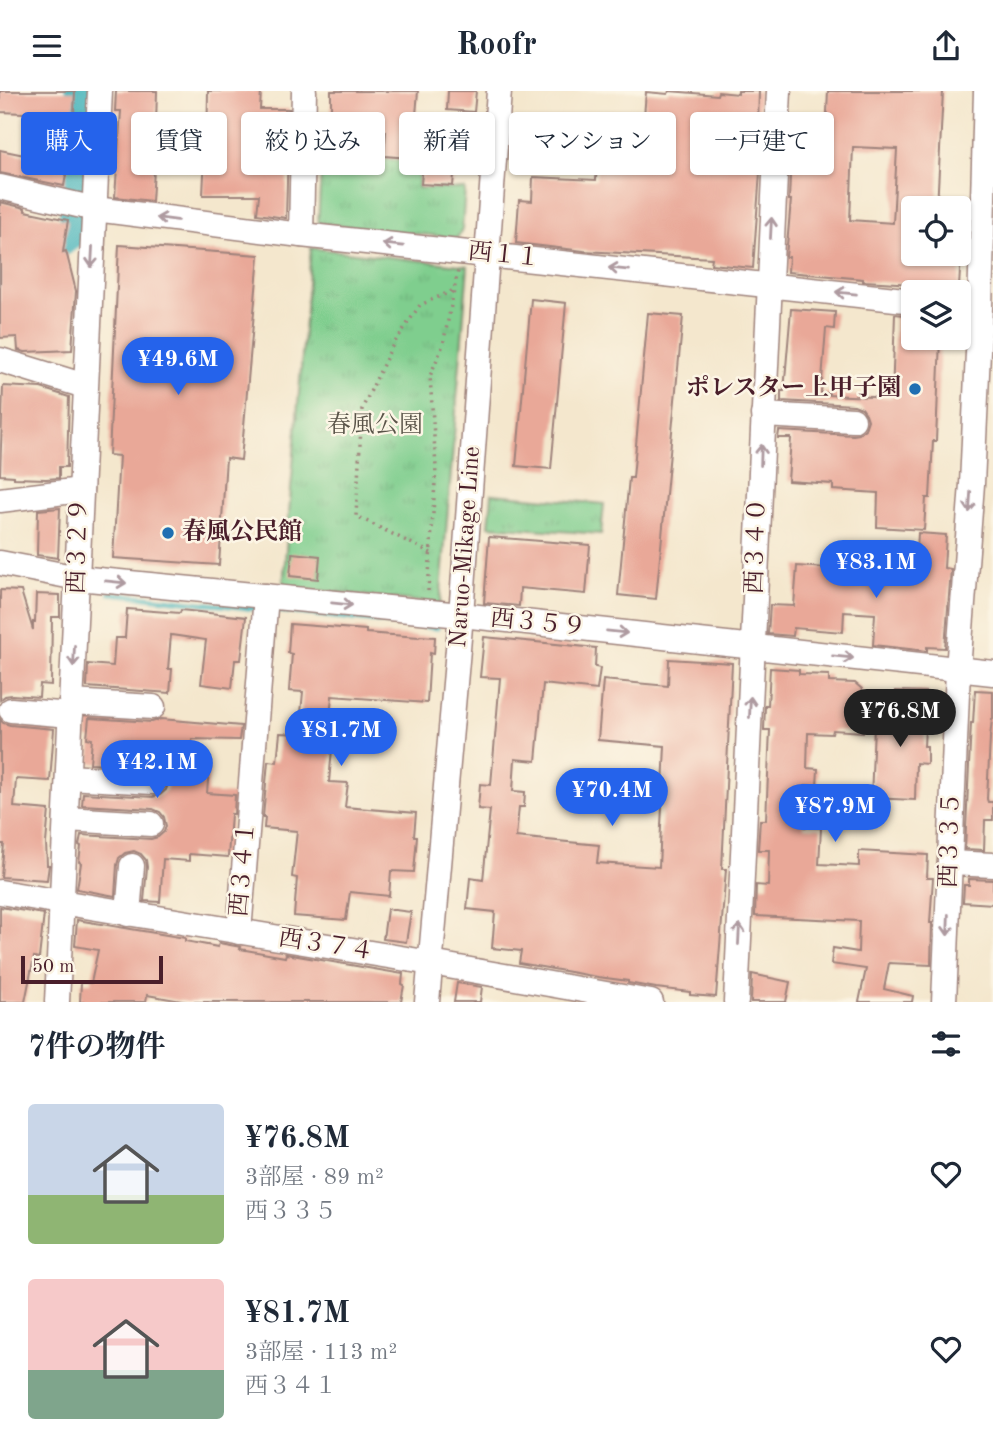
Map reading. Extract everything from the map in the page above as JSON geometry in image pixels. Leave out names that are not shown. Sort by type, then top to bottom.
[{"type":"street","name":"西３２９","points":[[57,1002],[100,91]]},
{"type":"street","points":[[301,236],[304,91]]},
{"type":"street","name":"Naruo-Mikage Line","points":[[427,1002],[449,614],[487,254],[499,91]]},
{"type":"street","name":"西３４０","points":[[736,1002],[779,91]]},
{"type":"street","name":"西３３５","points":[[944,1002],[958,670],[971,484],[986,91]]},
{"type":"street","name":"西１１","points":[[0,187],[94,209],[301,236],[901,300]]},
{"type":"street","points":[[0,360],[85,386]]},
{"type":"street","points":[[763,415],[853,420]]},
{"type":"street","points":[[0,500],[81,489]]},
{"type":"street","name":"西３５９","points":[[0,563],[78,578],[449,614],[993,673]]},
{"type":"street","name":"西３４１","points":[[239,932],[266,596]]},
{"type":"street","points":[[11,710],[153,707]]},
{"type":"street","points":[[68,778],[153,782]]},
{"type":"street","points":[[66,819],[150,824]]},
{"type":"street","points":[[950,863],[993,865]]},
{"type":"street","points":[[128,914],[132,866]]},
{"type":"street","name":"西３７４","points":[[0,892],[651,1002]]},
{"type":"path","points":[[449,614],[428,593],[436,467],[430,376],[443,345],[462,252]]},
{"type":"path","points":[[431,553],[356,516],[362,409],[391,348],[420,305],[454,290]]},
{"type":"green space","points":[[385,159],[399,160],[399,175],[419,175],[418,188],[465,189],[462,230],[457,238],[318,223],[321,175],[385,175]]},
{"type":"green space","name":"春風公園","points":[[311,248],[468,266],[440,604],[283,586]]},
{"type":"green space","points":[[492,494],[604,504],[601,534],[489,526]]},
{"type":"building","points":[[0,91],[75,91],[74,112],[0,112]]},
{"type":"building","points":[[116,91],[157,91],[156,112],[131,112],[131,175],[154,175],[152,201],[115,197],[121,111],[115,111]]},
{"type":"building","points":[[208,91],[261,91],[260,109],[289,109],[289,112],[241,112],[241,175],[287,175],[286,218],[257,214],[259,195],[203,195],[204,175],[227,175],[227,112],[208,112]]},
{"type":"building","points":[[331,91],[418,91],[416,112],[399,112],[399,157],[385,156],[385,112],[331,112]]},
{"type":"building","points":[[448,91],[476,91],[474,112],[447,110]]},
{"type":"building","points":[[669,91],[717,95],[718,92],[738,94],[738,91],[759,91],[758,112],[690,112],[690,175],[760,175],[753,268],[711,264],[712,258],[584,251],[516,243],[519,200],[532,201],[533,177],[596,180],[596,175],[676,175],[676,112],[644,112],[646,92],[668,94]]},
{"type":"building","points":[[828,91],[943,91],[938,196],[901,196],[901,266],[960,266],[959,280],[901,280],[901,283],[788,272],[789,257],[786,257],[790,175],[834,175],[834,112],[827,112]],"holes":[[[853,147],[897,149],[893,223],[850,220]]]},
{"type":"building","points":[[0,150],[21,154],[21,175],[66,175],[64,186],[0,173]]},
{"type":"building","points":[[422,175],[454,175],[453,186],[421,184]]},
{"type":"building","points":[[0,202],[25,208],[25,211],[68,220],[63,252],[66,251],[76,291],[72,350],[25,352],[18,350],[17,337],[0,338]]},
{"type":"building","points":[[119,245],[259,255],[241,460],[226,458],[219,565],[113,558],[119,456],[109,455]]},
{"type":"building","points":[[531,299],[566,303],[551,469],[516,466]]},
{"type":"building","points":[[791,309],[835,312],[834,329],[826,328],[821,393],[892,398],[895,314],[901,315],[901,350],[940,350],[936,441],[933,441],[930,498],[926,498],[924,530],[877,527],[878,493],[833,490],[833,484],[788,481],[791,438],[778,438],[779,431],[853,435],[865,429],[868,420],[862,408],[854,405],[781,401],[781,391],[784,391]]},
{"type":"building","points":[[648,313],[683,316],[656,599],[618,595],[629,478],[633,478]]},
{"type":"building","points":[[3,386],[41,388],[69,397],[67,467],[59,467],[59,478],[14,478],[0,475]]},
{"type":"building","points":[[60,508],[58,558],[37,555],[38,510]]},
{"type":"building","points":[[918,533],[946,535],[944,568],[951,569],[945,648],[927,647],[927,651],[873,645],[875,614],[844,612],[843,632],[794,628],[793,636],[768,634],[770,605],[794,606],[797,566],[873,571],[873,567],[916,570]]},
{"type":"building","points":[[489,537],[590,545],[586,594],[520,588],[519,606],[484,603]]},
{"type":"building","points":[[292,553],[320,556],[318,579],[290,576]]},
{"type":"building","points":[[0,590],[21,591],[33,630],[36,594],[60,595],[60,617],[52,617],[51,685],[40,684],[39,697],[12,695],[0,700]]},
{"type":"building","points":[[127,609],[180,613],[181,610],[246,617],[241,660],[235,660],[232,688],[201,684],[206,640],[171,635],[168,669],[172,669],[170,693],[87,687],[88,664],[113,666],[115,638],[125,638]]},
{"type":"building","points":[[290,624],[366,630],[366,633],[435,637],[434,654],[430,653],[427,703],[332,696],[328,737],[333,738],[329,782],[348,783],[345,807],[416,813],[414,872],[391,871],[389,896],[350,892],[346,920],[294,916],[297,878],[292,877],[297,831],[264,828],[268,761],[277,762],[280,733],[299,734],[303,692],[289,691],[292,654],[288,653]]},
{"type":"building","points":[[484,637],[596,648],[595,667],[600,668],[597,690],[543,684],[536,761],[515,759],[513,791],[525,792],[524,807],[519,807],[516,837],[599,845],[597,863],[659,867],[665,746],[598,740],[603,680],[668,686],[669,659],[732,663],[722,869],[726,869],[716,997],[690,995],[690,992],[519,963],[521,951],[492,948],[495,912],[467,909],[470,878],[483,880],[490,810],[478,809],[480,784],[491,785],[500,678],[480,677]]},
{"type":"building","points":[[770,668],[799,670],[799,674],[829,675],[829,682],[855,683],[862,689],[863,732],[833,730],[832,734],[808,733],[807,768],[818,769],[817,786],[806,785],[804,827],[821,828],[819,864],[859,866],[859,851],[928,855],[927,878],[933,878],[931,965],[889,963],[884,989],[913,996],[912,1002],[859,1002],[866,969],[831,964],[833,948],[858,952],[859,921],[755,916],[756,885],[768,886],[769,850],[758,850],[760,820],[766,820],[770,730],[764,730]]},
{"type":"building","points":[[975,690],[993,691],[987,799],[988,802],[993,802],[993,820],[985,820],[984,850],[965,849]]},
{"type":"building","points":[[896,691],[927,692],[924,746],[927,746],[927,764],[916,763],[915,800],[871,798],[874,726],[894,727]]},
{"type":"building","points":[[89,718],[152,722],[161,719],[241,726],[239,740],[192,739],[190,767],[209,769],[207,793],[235,795],[228,857],[189,854],[189,861],[163,859],[160,902],[144,901],[146,860],[134,851],[119,858],[115,896],[77,889],[81,835],[151,839],[164,832],[166,826],[164,817],[153,809],[82,805],[83,793],[153,797],[166,790],[168,784],[166,775],[155,767],[90,763],[92,739],[87,738]]},
{"type":"building","points":[[0,719],[10,725],[54,729],[50,781],[16,779],[14,807],[49,810],[47,880],[1,877],[4,844],[0,844]]},
{"type":"building","points":[[969,879],[993,880],[993,904],[963,902],[964,885],[969,885]]},
{"type":"building","points":[[0,907],[44,914],[39,958],[34,957],[25,1002],[0,1002]]},
{"type":"building","points":[[387,909],[411,912],[406,942],[383,939]]},
{"type":"building","points":[[77,920],[185,938],[185,941],[218,947],[219,943],[285,957],[286,954],[403,974],[401,1002],[187,1002],[147,995],[146,1002],[80,1002],[81,983],[91,983],[98,950],[75,946]]},
{"type":"building","points":[[752,974],[790,982],[786,1002],[751,1002]]},
{"type":"building","points":[[457,983],[482,987],[480,1002],[454,1002]]},
{"type":"waterway","points":[[0,270],[58,242],[75,230],[81,91]]},
{"type":"waterway","points":[[110,593],[257,609]]},
{"type":"waterway","points":[[270,610],[437,628]]},
{"type":"place","name":"ポレスター上甲子園","points":[[915,389]]},
{"type":"place","name":"春風公民館","points":[[168,533]]}]
